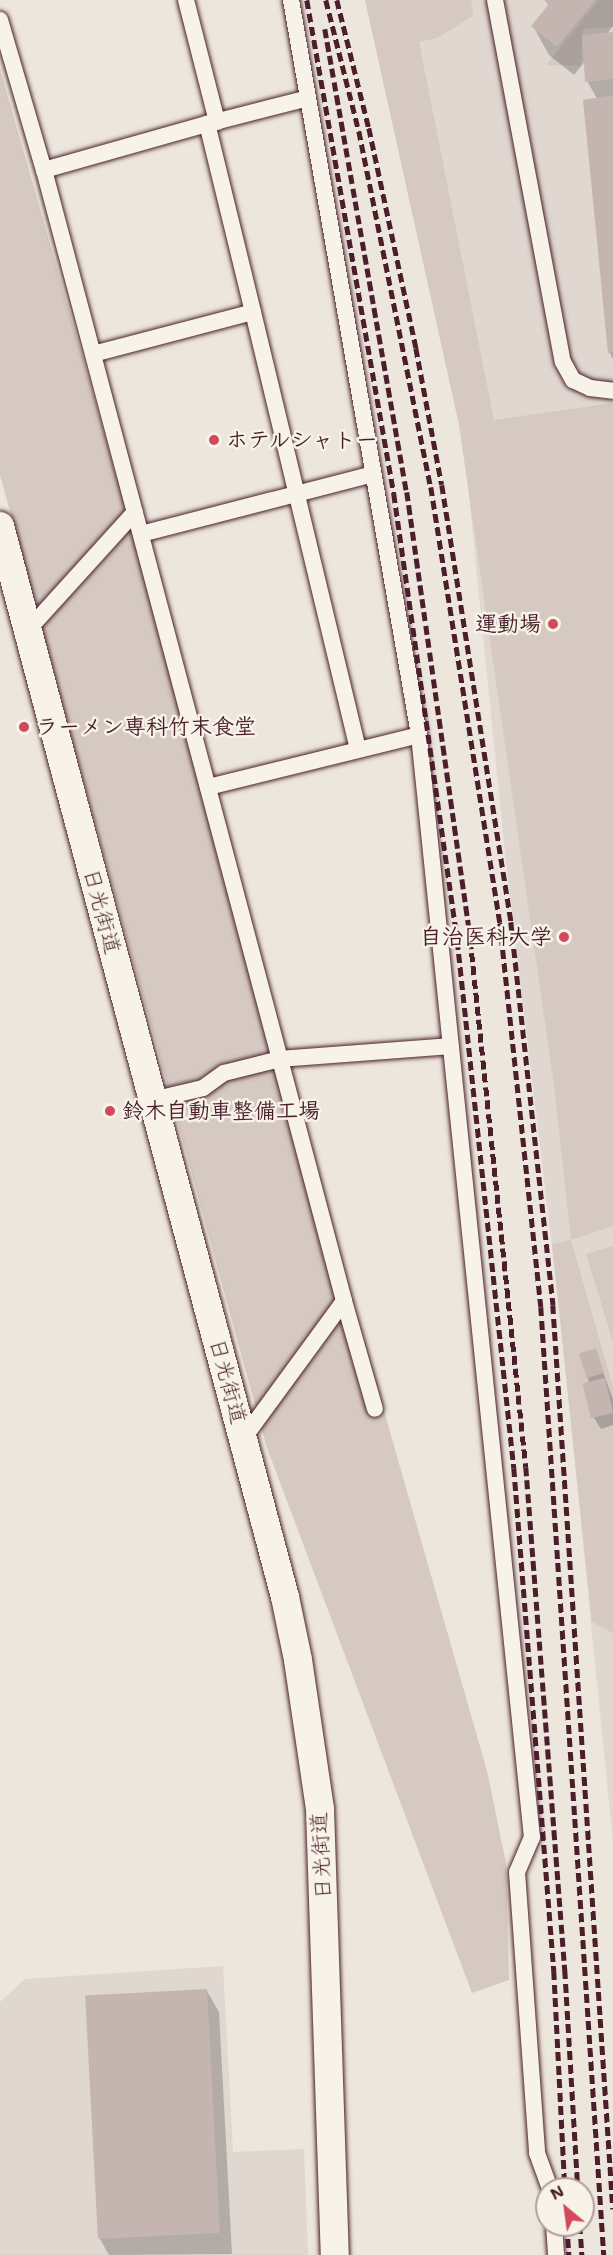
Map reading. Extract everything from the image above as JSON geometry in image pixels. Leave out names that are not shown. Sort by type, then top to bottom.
[{"type":"highway","name":"日光街道","points":[[0,526],[285,1597],[310,1726],[318,1799],[336,2255]]},
{"type":"street","points":[[186,0],[253,312],[358,750]]},
{"type":"street","points":[[291,0],[419,735],[532,1837],[517,1872],[537,2153],[546,2177]]},
{"type":"street","points":[[495,0],[563,362],[573,380],[590,388],[613,391]]},
{"type":"street","points":[[0,20],[44,170],[344,1301],[375,1409]]},
{"type":"street","points":[[44,170],[308,98]]},
{"type":"street","points":[[93,354],[253,312]]},
{"type":"street","points":[[141,534],[373,474]]},
{"type":"street","points":[[28,630],[135,512]]},
{"type":"street","points":[[208,787],[419,735]]},
{"type":"street","points":[[152,1100],[203,1088],[224,1073],[280,1059],[451,1046]]},
{"type":"street","points":[[243,1439],[344,1301]]},
{"type":"street","points":[[555,2237],[556,2255]]},
{"type":"shaded area","name":"自治医科大学","points":[[365,0],[613,0],[613,1842],[559,1305],[506,863],[449,297]]},
{"type":"shaded area","name":"運動場","points":[[365,0],[471,0],[473,16],[437,38],[419,42],[494,420],[613,403],[613,1226],[571,1240],[554,1085],[459,425]]},
{"type":"shaded area","points":[[599,0],[613,0],[613,27],[583,29],[581,66],[546,65]]},
{"type":"shaded area","points":[[0,69],[487,1771],[506,1863],[509,1980],[472,1993],[267,1448],[0,475]]},
{"type":"shaded area","points":[[571,1240],[613,1387],[613,1633],[592,1622],[552,1244]]},
{"type":"shaded area","points":[[613,1246],[613,1342],[586,1254]]},
{"type":"shaded area","points":[[223,1966],[233,2152],[304,2149],[308,2255],[0,2255],[0,2002],[25,1979]]},
{"type":"building","points":[[544,0],[595,0],[557,47],[531,26],[549,4]]},
{"type":"building","points":[[613,32],[613,79],[585,82],[582,35]]},
{"type":"building","points":[[613,95],[613,352],[608,353],[583,100]]},
{"type":"building","points":[[596,1348],[604,1373],[587,1378],[579,1354]]},
{"type":"building","points":[[605,1378],[613,1413],[591,1418],[583,1383]]},
{"type":"building","points":[[207,1989],[220,2233],[98,2239],[85,1995]]},
{"type":"railway","points":[[307,0],[394,494],[456,927],[514,1468],[554,1971],[564,2177]]},
{"type":"railway","points":[[326,0],[359,131],[431,487],[500,923],[541,1307],[604,2255]]},
{"type":"railway","points":[[337,0],[369,128],[416,348],[442,485],[511,922],[553,1305],[613,2209]]},
{"type":"railway","points":[[325,29],[407,492],[469,926],[526,1467],[565,1970],[577,2177]]},
{"type":"railway","points":[[568,2237],[569,2255]]},
{"type":"railway","points":[[581,2237],[582,2255]]},
{"type":"place","name":"ホテルシャトー","points":[[214,440]]},
{"type":"place","name":"運動場","points":[[553,624]]},
{"type":"place","name":"ラーメン専科竹末食堂","points":[[24,727]]},
{"type":"place","name":"自治医科大学","points":[[564,937]]},
{"type":"place","name":"鈴木自動車整備工場","points":[[110,1111]]}]
